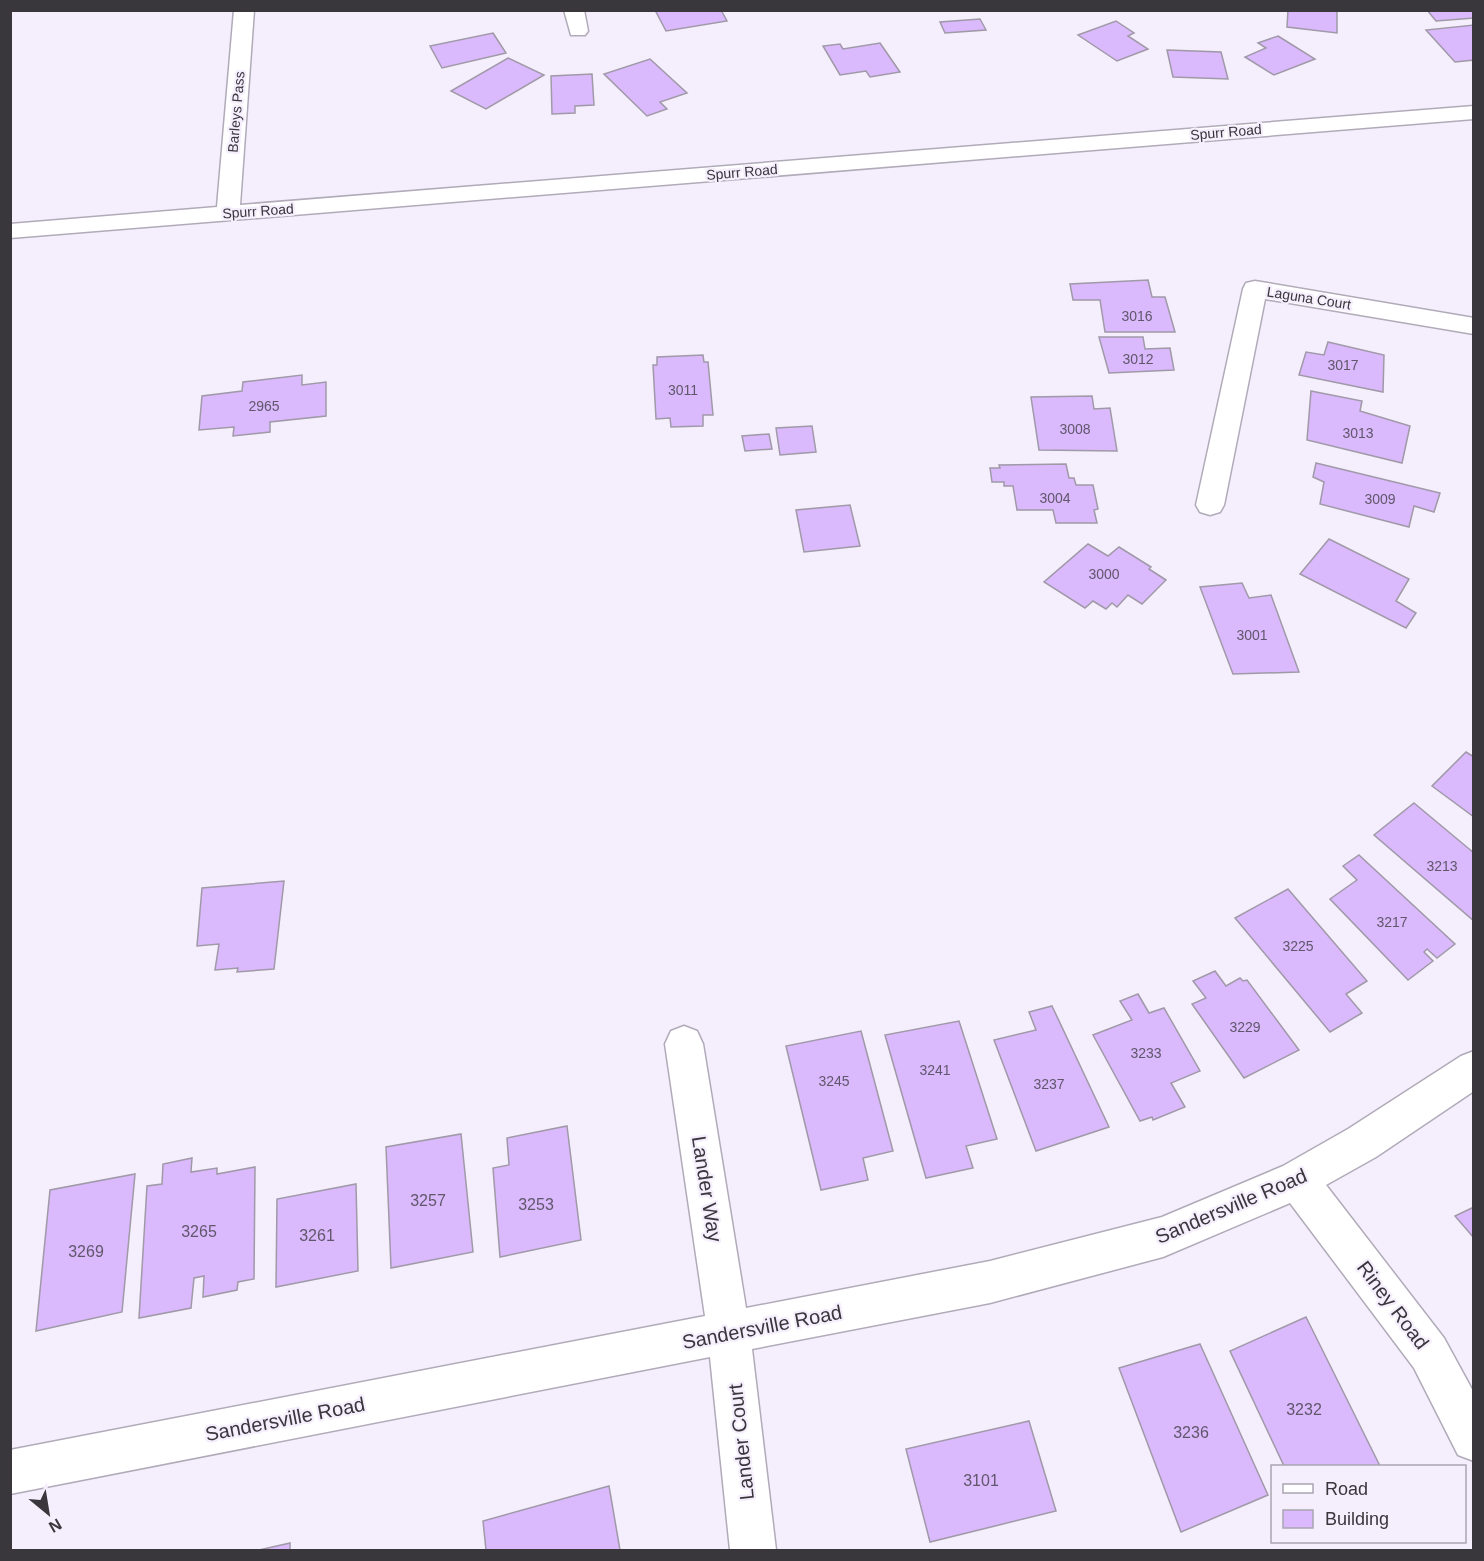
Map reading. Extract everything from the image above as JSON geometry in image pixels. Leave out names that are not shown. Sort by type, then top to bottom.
[{"type":"street","name":"Barleys Pass","points":[[228,213],[244,10]]},
{"type":"street","points":[[574,10],[578,31]]},
{"type":"street","name":"Spurr Road","points":[[10,231],[1473,112]]},
{"type":"street","name":"Laguna Court","points":[[1210,505],[1255,290],[1473,326]]},
{"type":"street","name":"Lander Way","points":[[684,1044],[729,1333]]},
{"type":"street","name":"Sandersville Road","points":[[10,1473],[990,1282],[1163,1237],[1297,1180],[1362,1143],[1473,1069]]},
{"type":"street","name":"Riney Road","points":[[1297,1180],[1429,1353],[1473,1439]]},
{"type":"street","name":"Lander Court","points":[[729,1333],[753,1551]]},
{"type":"building","points":[[655,10],[721,10],[727,21],[666,31]]},
{"type":"building","points":[[1288,10],[1337,10],[1337,33],[1287,27]]},
{"type":"building","points":[[1427,10],[1474,10],[1474,18],[1436,21]]},
{"type":"building","points":[[980,19],[986,30],[945,33],[940,22]]},
{"type":"building","points":[[1116,21],[1134,33],[1128,36],[1148,49],[1117,61],[1078,35]]},
{"type":"building","points":[[1474,25],[1474,60],[1455,62],[1426,30]]},
{"type":"building","points":[[493,33],[506,53],[442,68],[430,46]]},
{"type":"building","points":[[1278,36],[1315,59],[1274,75],[1245,57],[1266,48],[1258,43]]},
{"type":"building","points":[[880,43],[900,72],[870,77],[866,71],[840,75],[823,46],[840,44],[843,49]]},
{"type":"building","points":[[1167,50],[1221,52],[1228,79],[1173,77]]},
{"type":"building","points":[[508,58],[544,75],[486,109],[451,91]]},
{"type":"building","points":[[650,59],[687,93],[660,102],[667,109],[647,116],[604,74]]},
{"type":"building","points":[[592,74],[594,105],[575,106],[575,113],[552,114],[551,76]]},
{"type":"building","points":[[1148,280],[1152,297],[1165,297],[1175,332],[1105,332],[1100,300],[1073,300],[1070,284]]},
{"type":"building","points":[[1099,337],[1143,337],[1145,349],[1170,348],[1174,370],[1109,373]]},
{"type":"building","points":[[1328,342],[1384,355],[1383,392],[1299,375],[1306,352],[1324,355]]},
{"type":"building","points":[[703,355],[704,362],[708,362],[713,415],[703,415],[703,426],[671,427],[670,418],[656,419],[653,365],[657,365],[657,357]]},
{"type":"building","points":[[302,375],[302,385],[326,382],[326,416],[270,422],[270,432],[233,436],[234,427],[199,430],[202,396],[242,391],[243,382]]},
{"type":"building","points":[[1311,391],[1362,401],[1360,411],[1410,426],[1402,463],[1307,440]]},
{"type":"building","points":[[1092,396],[1094,409],[1110,408],[1117,451],[1039,450],[1031,397]]},
{"type":"building","points":[[812,426],[816,452],[780,455],[776,428]]},
{"type":"building","points":[[769,434],[772,449],[745,451],[742,436]]},
{"type":"building","points":[[1316,463],[1440,493],[1434,512],[1414,506],[1409,527],[1320,504],[1324,482],[1313,477]]},
{"type":"building","points":[[1066,464],[1069,478],[1074,478],[1076,485],[1093,485],[1098,509],[1094,510],[1097,523],[1056,523],[1053,510],[1017,510],[1013,486],[1004,486],[1004,482],[992,482],[990,468],[1000,468],[999,465]]},
{"type":"building","points":[[850,505],[860,546],[804,552],[796,510]]},
{"type":"building","points":[[1329,539],[1409,579],[1396,601],[1416,613],[1406,628],[1300,574]]},
{"type":"building","points":[[1088,544],[1108,556],[1119,547],[1151,567],[1149,569],[1166,580],[1142,604],[1128,595],[1117,607],[1112,603],[1106,609],[1093,601],[1085,608],[1044,582]]},
{"type":"building","points":[[1242,583],[1249,598],[1271,595],[1299,672],[1233,674],[1200,587]]},
{"type":"building","points":[[1466,752],[1474,757],[1474,817],[1432,786]]},
{"type":"building","points":[[1414,803],[1474,853],[1474,921],[1374,835]]},
{"type":"building","points":[[1359,855],[1455,944],[1437,958],[1427,949],[1424,952],[1433,961],[1408,980],[1330,899],[1357,880],[1343,866]]},
{"type":"building","points":[[284,881],[274,969],[237,972],[238,968],[215,970],[219,944],[197,946],[202,888]]},
{"type":"building","points":[[1288,889],[1367,981],[1346,994],[1362,1013],[1330,1032],[1235,918]]},
{"type":"building","points":[[1215,971],[1226,986],[1240,978],[1243,981],[1247,980],[1299,1050],[1244,1078],[1192,1004],[1206,998],[1193,981]]},
{"type":"building","points":[[1138,994],[1149,1013],[1164,1008],[1200,1071],[1171,1083],[1185,1107],[1153,1120],[1152,1117],[1140,1121],[1093,1035],[1132,1020],[1120,1001]]},
{"type":"building","points":[[1052,1006],[1109,1127],[1036,1151],[994,1040],[1036,1030],[1029,1012]]},
{"type":"building","points":[[959,1021],[997,1139],[966,1146],[973,1168],[926,1178],[885,1035]]},
{"type":"building","points":[[861,1031],[893,1151],[863,1158],[868,1180],[821,1190],[786,1046]]},
{"type":"building","points":[[567,1126],[581,1240],[500,1257],[493,1168],[509,1165],[507,1138]]},
{"type":"building","points":[[461,1134],[473,1252],[391,1268],[386,1147]]},
{"type":"building","points":[[192,1158],[191,1172],[217,1168],[217,1174],[255,1167],[254,1279],[238,1282],[237,1290],[203,1297],[204,1276],[194,1278],[191,1308],[139,1318],[147,1186],[162,1184],[163,1164]]},
{"type":"building","points":[[135,1174],[122,1312],[36,1331],[50,1190]]},
{"type":"building","points":[[356,1184],[358,1271],[276,1287],[277,1199]]},
{"type":"building","points":[[1474,1207],[1474,1238],[1455,1216]]},
{"type":"building","points":[[1306,1317],[1380,1465],[1284,1465],[1230,1351]]},
{"type":"building","points":[[1200,1344],[1268,1495],[1181,1532],[1119,1368]]},
{"type":"building","points":[[1029,1421],[1056,1511],[930,1542],[906,1449]]},
{"type":"building","points":[[609,1486],[620,1550],[486,1550],[483,1521]]},
{"type":"building","points":[[290,1543],[290,1550],[259,1550]]}]
